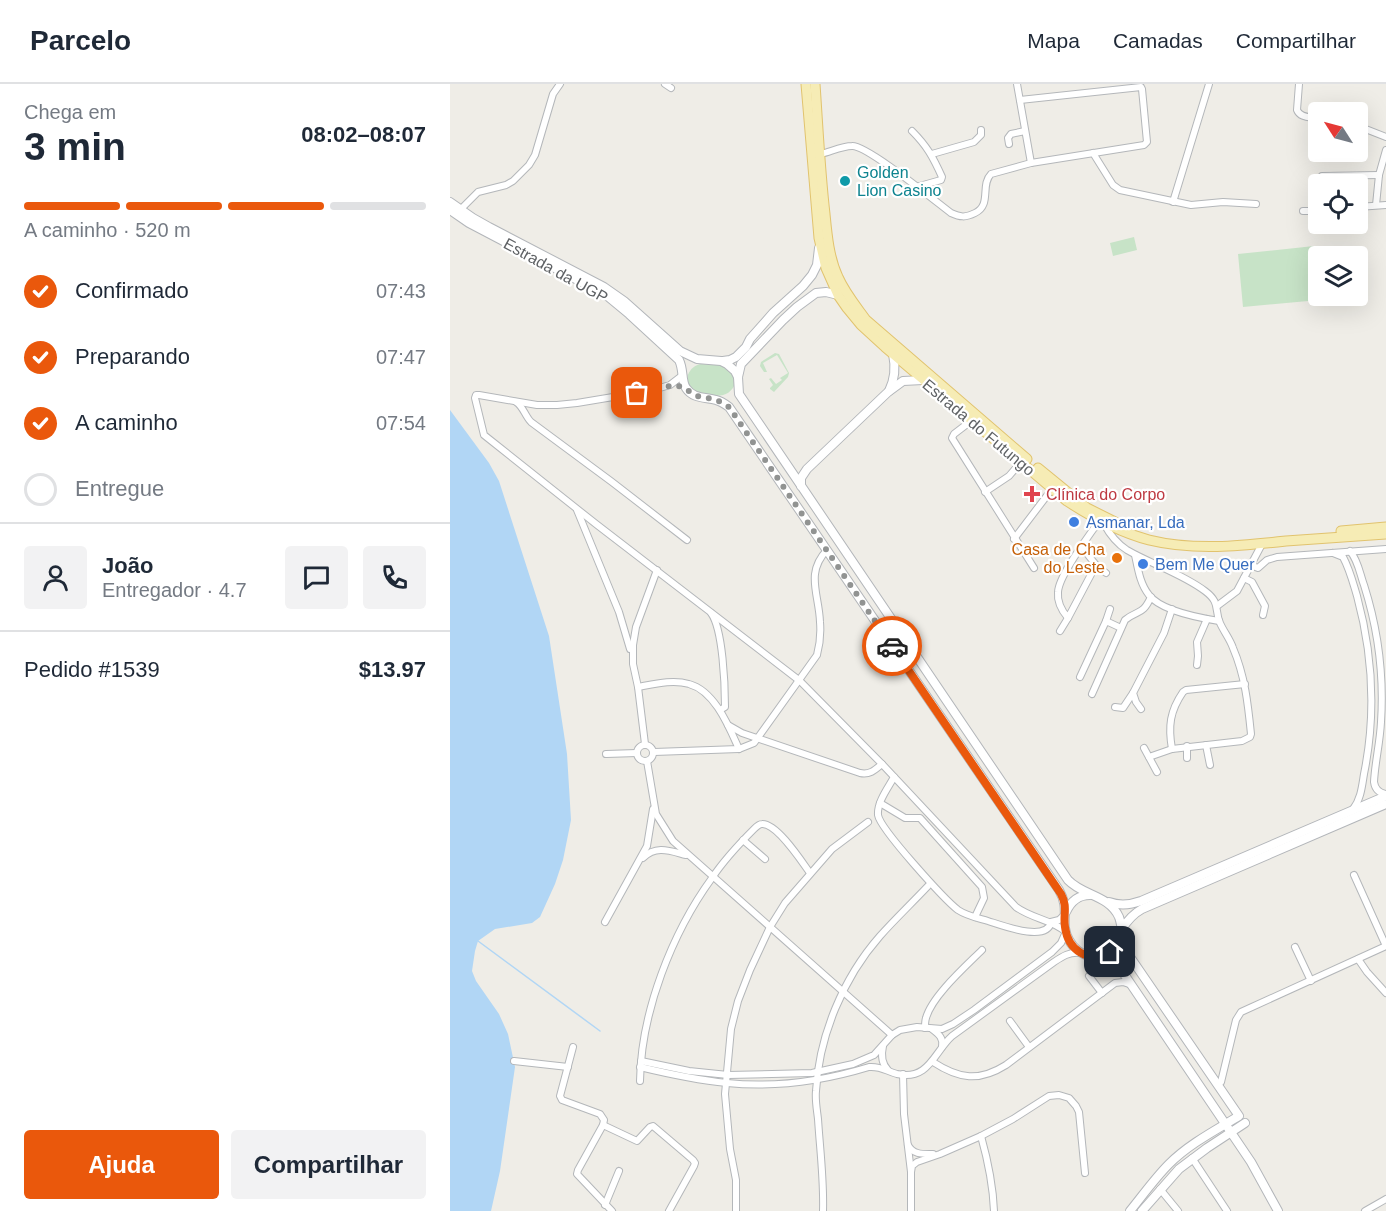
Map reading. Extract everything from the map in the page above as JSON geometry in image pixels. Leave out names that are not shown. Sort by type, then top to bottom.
[{"type":"main road","name":"Estrada do Futungo","points":[[806,84],[819,238],[826,268],[838,295],[861,325],[893,354],[1067,501],[1101,522],[1136,536],[1171,544],[1212,547],[1386,534]]},
{"type":"main road","name":"Estrada do Futungo","points":[[815,84],[823,196],[831,253],[837,277],[866,320],[1051,480],[1088,508],[1118,523],[1162,537],[1227,541],[1386,527]]},
{"type":"main road","name":"Estrada da UGP","points":[[450,202],[489,227],[604,287],[624,301],[680,351],[697,359]]},
{"type":"main road","name":"Estrada da UGP","points":[[450,210],[469,223],[606,296],[676,357],[682,365],[684,385],[687,390]]},
{"type":"main road","points":[[683,375],[687,366],[697,359],[730,360],[746,347],[750,339],[812,275],[817,265],[819,238]]},
{"type":"main road","points":[[803,286],[811,288],[813,292],[811,296]]},
{"type":"main road","points":[[838,295],[822,292],[811,296],[749,354],[741,364],[738,377],[738,388],[742,399],[1068,880],[1079,889],[1105,901],[1122,905],[1131,904],[1386,795]]},
{"type":"main road","points":[[888,392],[894,377],[893,354]]},
{"type":"main road","points":[[721,361],[731,366],[738,377]]},
{"type":"main road","points":[[801,486],[801,478],[807,469],[888,392],[903,381],[923,380]]},
{"type":"main road","points":[[717,400],[729,398],[738,388]]},
{"type":"main road","points":[[687,390],[697,396],[717,400],[732,411],[1059,890],[1065,902],[1064,921],[1071,943],[1081,953],[1109,961],[1118,967],[1244,1150],[1278,1211]]},
{"type":"main road","points":[[789,469],[793,473],[798,473],[807,469]]},
{"type":"main road","points":[[1091,957],[1104,955],[1113,950],[1130,918],[1142,909],[1386,804]]},
{"type":"main road","points":[[1065,914],[1068,906],[1078,897],[1094,896]]},
{"type":"main road","points":[[1105,901],[1117,914],[1126,951],[1239,1116],[1188,1148],[1168,1165],[1130,1211]]},
{"type":"main road","points":[[1203,1139],[1215,1124],[1216,1114],[1213,1105]]},
{"type":"main road","points":[[1142,1211],[1160,1189],[1192,1158],[1245,1124]]},
{"type":"main road","points":[[1207,1148],[1227,1141],[1244,1150]]},
{"type":"street","points":[[460,210],[478,192],[506,185],[529,165],[535,155],[553,94],[560,84]]},
{"type":"street","points":[[1017,84],[1031,163]]},
{"type":"street","points":[[1173,202],[1209,84]]},
{"type":"street","points":[[1299,84],[1297,110],[1302,116],[1308,117]]},
{"type":"street","points":[[820,154],[853,146],[858,147],[888,165],[951,213],[966,217],[982,208],[986,181],[991,174],[1031,163],[1146,144],[1142,88],[1020,100]]},
{"type":"street","points":[[932,154],[974,142],[981,135],[981,130]]},
{"type":"street","points":[[1368,130],[1386,137]]},
{"type":"street","points":[[912,131],[932,154],[942,177],[942,179],[916,187]]},
{"type":"street","points":[[1009,144],[1008,138],[1011,134],[1025,131]]},
{"type":"street","points":[[1376,206],[1379,175],[1386,150]]},
{"type":"street","points":[[1093,153],[1116,188],[1191,205],[1223,202],[1256,204]]},
{"type":"street","points":[[1368,175],[1379,175]]},
{"type":"street","points":[[1368,206],[1386,205]]},
{"type":"street","points":[[1303,211],[1308,211]]},
{"type":"street","points":[[683,375],[670,385],[601,400],[557,405],[537,405],[479,395],[476,395],[475,400],[484,435],[576,509],[800,681],[882,764],[1016,907],[1030,915],[1058,925],[1066,932],[1061,943],[1052,952],[960,1020],[942,1029],[910,1028],[891,1035],[886,1040],[882,1060],[885,1067],[892,1072]]},
{"type":"street","points":[[670,385],[687,390]]},
{"type":"street","points":[[513,401],[519,404],[528,420],[687,540]]},
{"type":"street","points":[[528,420],[531,407],[537,405]]},
{"type":"street","points":[[971,421],[952,438],[1034,568]]},
{"type":"street","points":[[985,492],[1009,476],[1021,462]]},
{"type":"street","points":[[1014,539],[1052,489]]},
{"type":"street","points":[[576,509],[619,612],[628,642],[638,687],[645,744]]},
{"type":"street","points":[[1068,618],[1059,603],[1060,583],[1081,546],[1101,522],[1118,544],[1135,555],[1194,584],[1214,599],[1218,606],[1219,621],[1234,649],[1245,684],[1250,737],[1242,741],[1172,749],[1149,757]]},
{"type":"street","points":[[1218,606],[1237,591],[1262,544]]},
{"type":"street","points":[[1081,546],[1096,565],[1106,573]]},
{"type":"street","points":[[1249,567],[1258,568],[1267,560],[1277,557],[1386,549]]},
{"type":"street","points":[[654,752],[740,749],[750,746],[758,739],[817,655],[820,645],[820,621],[814,574],[816,564],[827,550]]},
{"type":"street","points":[[1357,564],[1360,556],[1368,550]]},
{"type":"street","points":[[1350,552],[1357,564],[1372,618],[1380,662],[1381,723],[1374,782],[1378,791],[1386,795]]},
{"type":"street","points":[[1347,564],[1350,552]]},
{"type":"street","points":[[1333,553],[1343,557],[1347,564],[1362,615],[1371,680],[1371,718],[1360,799],[1347,813]]},
{"type":"street","points":[[1135,555],[1140,576],[1151,597],[1158,603],[1219,621]]},
{"type":"street","points":[[1060,631],[1096,565]]},
{"type":"street","points":[[1249,567],[1254,574],[1252,582]]},
{"type":"street","points":[[633,664],[636,627],[657,570]]},
{"type":"street","points":[[1244,578],[1252,582],[1265,606],[1263,615]]},
{"type":"street","points":[[1092,694],[1125,620],[1143,610],[1151,597]]},
{"type":"street","points":[[1080,677],[1110,609]]},
{"type":"street","points":[[1115,707],[1123,708],[1133,693],[1164,633],[1173,609]]},
{"type":"street","points":[[710,611],[716,623],[725,682],[724,707],[720,710]]},
{"type":"street","points":[[1197,665],[1197,642],[1207,619]]},
{"type":"street","points":[[1106,621],[1121,628]]},
{"type":"street","points":[[720,644],[721,637],[726,632],[738,633]]},
{"type":"street","points":[[1370,662],[1374,667],[1380,662]]},
{"type":"street","points":[[1371,680],[1376,676],[1381,680]]},
{"type":"street","points":[[638,687],[674,682],[688,683],[697,687],[720,710],[740,749]]},
{"type":"street","points":[[1172,749],[1170,735],[1172,714],[1183,692],[1245,684]]},
{"type":"street","points":[[1133,693],[1141,709]]},
{"type":"street","points":[[728,724],[742,733],[860,774],[871,773],[882,764]]},
{"type":"street","points":[[645,744],[650,745],[654,752],[653,757],[646,761],[641,760],[637,753],[638,748],[645,744]]},
{"type":"street","points":[[1206,745],[1210,765]]},
{"type":"street","points":[[1187,759],[1188,746]]},
{"type":"street","points":[[1144,748],[1157,772]]},
{"type":"street","points":[[606,754],[637,753]]},
{"type":"street","points":[[646,761],[654,806],[660,821],[673,841],[891,1035]]},
{"type":"street","points":[[894,777],[880,803],[878,811],[880,822],[921,873],[957,909],[1009,928],[1029,932],[1043,930],[1065,914]]},
{"type":"street","points":[[880,803],[905,818],[920,818],[982,887],[984,898],[975,917]]},
{"type":"street","points":[[605,922],[646,846],[654,806]]},
{"type":"street","points":[[736,1211],[736,1180],[730,1149],[725,1094],[731,1029],[738,1001],[770,927],[785,903],[832,849],[868,822]]},
{"type":"street","points":[[640,1081],[640,1064],[652,1004],[668,955],[712,877],[759,824],[770,827],[791,846],[810,873]]},
{"type":"street","points":[[743,840],[765,859]]},
{"type":"street","points":[[638,864],[646,855],[656,850],[667,850],[690,856]]},
{"type":"street","points":[[1221,1082],[1236,1020],[1245,1009],[1386,946],[1354,875]]},
{"type":"street","points":[[823,1211],[824,1184],[816,1092],[826,1033],[836,1006],[859,964],[874,943],[928,886]]},
{"type":"street","points":[[1294,947],[1311,981]]},
{"type":"street","points":[[942,1048],[942,1038],[928,1028],[926,1018],[948,984],[982,950]]},
{"type":"street","points":[[640,1064],[684,1077],[727,1083],[773,1084],[817,1080],[869,1067],[878,1067],[903,1074],[919,1072],[933,1062],[952,1036],[1064,955],[1072,952],[1081,953]]},
{"type":"street","points":[[1358,959],[1386,993]]},
{"type":"street","points":[[933,1062],[955,1074],[967,1077],[980,1076],[999,1070],[1115,983],[1119,976],[1118,967]]},
{"type":"street","points":[[1089,976],[1102,993]]},
{"type":"street","points":[[1115,983],[1127,982],[1132,986]]},
{"type":"street","points":[[1010,1021],[1029,1047]]},
{"type":"street","points":[[640,1064],[728,1075],[818,1072],[867,1060],[884,1046]]},
{"type":"street","points":[[573,1047],[562,1100],[600,1114],[604,1120],[577,1174],[609,1209]]},
{"type":"street","points":[[514,1061],[568,1067]]},
{"type":"street","points":[[903,1074],[903,1114],[911,1172],[911,1211]]},
{"type":"street","points":[[911,1172],[912,1166],[917,1162],[981,1136],[1054,1095],[1064,1096],[1073,1101],[1079,1112],[1085,1173]]},
{"type":"street","points":[[603,1125],[638,1141],[653,1126],[693,1160],[694,1166],[669,1211]]},
{"type":"street","points":[[981,1136],[991,1180],[994,1211]]},
{"type":"street","points":[[906,1140],[910,1150],[915,1153],[940,1154]]},
{"type":"street","points":[[1192,1158],[1227,1211]]},
{"type":"street","points":[[609,1209],[619,1171]]},
{"type":"street","points":[[1160,1189],[1178,1211]]},
{"type":"street","points":[[1365,1211],[1386,1198]]},
{"type":"green space","points":[[1134,237],[1137,250],[1113,256],[1110,243]]},
{"type":"green space","points":[[1308,247],[1308,301],[1243,307],[1238,254]]},
{"type":"green space","points":[[775,353],[779,354],[789,373],[774,392],[770,389],[773,385],[769,379],[771,378],[776,384],[788,373],[777,355],[763,363],[767,372],[764,372],[760,366],[761,362]]},
{"type":"green space","points":[[700,364],[724,365],[732,371],[736,382],[732,390],[718,396],[699,394],[692,390],[687,381],[689,373]]},
{"type":"water","points":[[450,410],[489,463],[499,481],[549,636],[567,754],[571,820],[563,860],[540,917],[532,923],[495,929],[478,941],[475,951],[472,971],[476,981],[499,1014],[508,1034],[515,1067],[500,1171],[491,1211],[450,1211]]},
{"type":"waterway","points":[[478,941],[600,1031]]},
{"type":"way so far","points":[[637,393],[674,385],[697,396],[717,400],[729,407],[892,646]]},
{"type":"place","name":"Golden Lion Casino","points":[[845,181]]},
{"type":"place","name":"Clínica do Corpo","points":[[1032,494]]},
{"type":"place","name":"Asmanar, Lda","points":[[1074,522]]},
{"type":"place","name":"Casa de Cha do Leste","points":[[1117,558]]},
{"type":"place","name":"Bem Me Quer","points":[[1143,564]]},
{"type":"route","points":[[892,646],[1061,894],[1065,902],[1065,929],[1071,943],[1083,955],[1095,957],[1110,952]]}]
